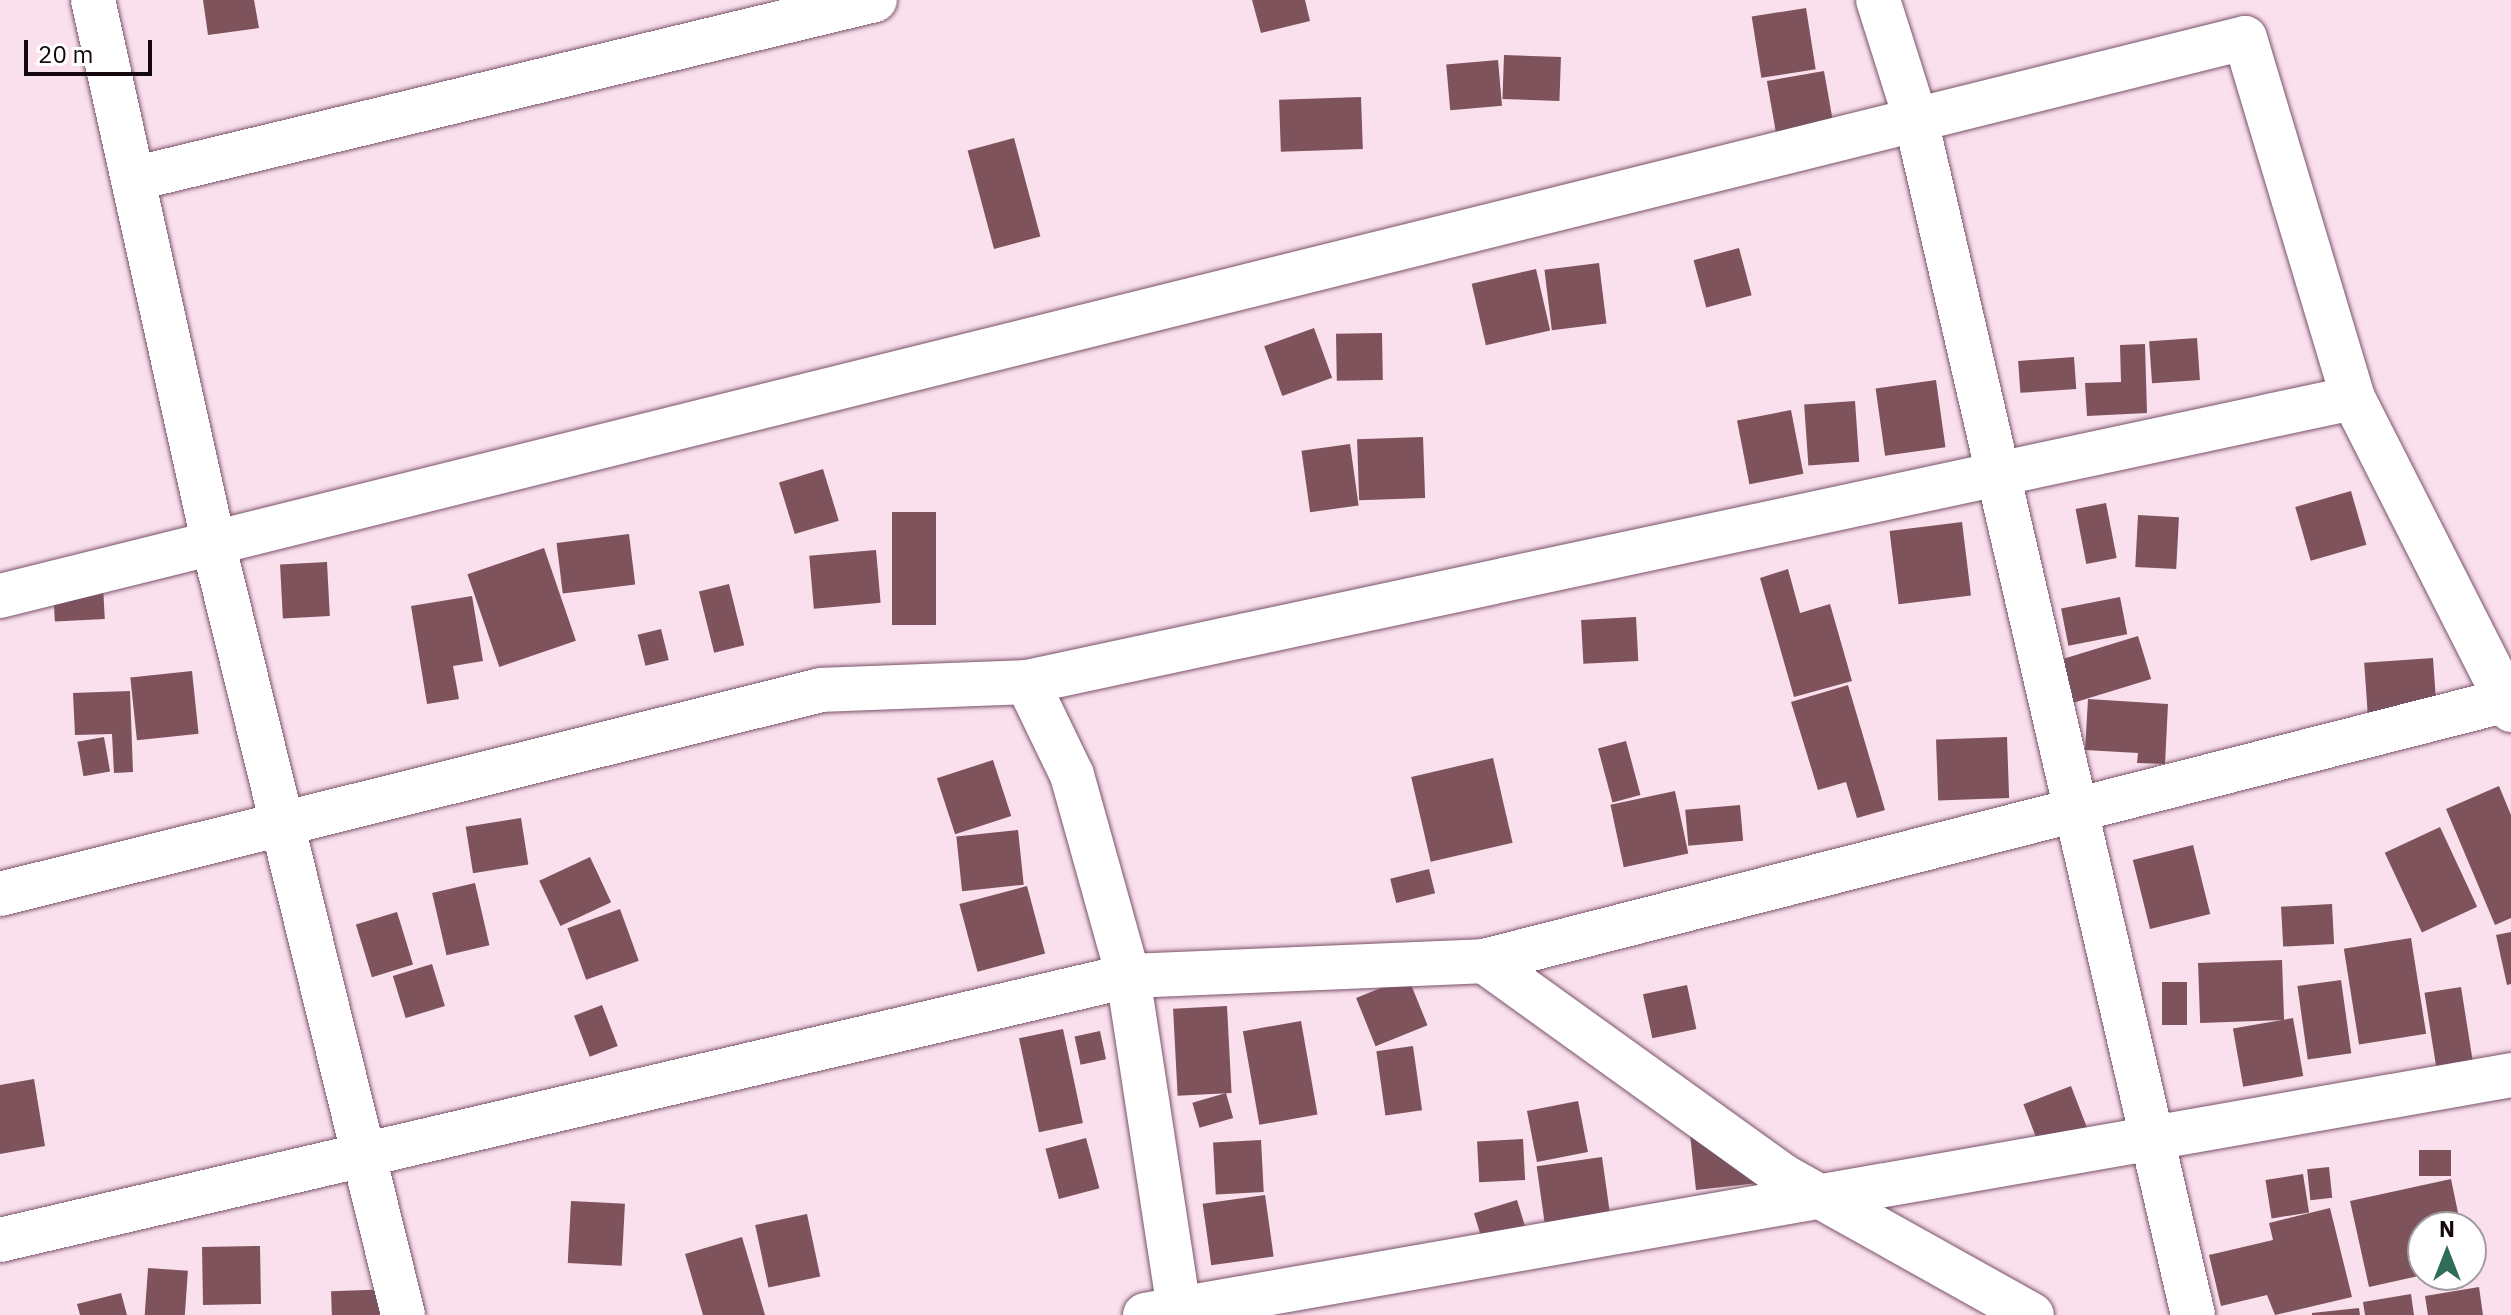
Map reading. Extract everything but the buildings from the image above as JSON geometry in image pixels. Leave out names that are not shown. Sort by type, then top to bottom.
[{"type":"street","points":[[93,0],[137,178],[223,585]]},
{"type":"street","points":[[137,178],[875,0]]},
{"type":"street","points":[[1878,0],[1916,120],[2193,1315]]},
{"type":"street","points":[[0,596],[2245,38],[2353,398],[2510,703],[1484,961],[1128,976],[362,1150],[0,1240]]},
{"type":"street","points":[[0,894],[821,690],[1027,682],[2353,398]]},
{"type":"street","points":[[213,543],[403,1315]]},
{"type":"street","points":[[1027,682],[1072,775],[1128,976],[1167,1312],[2511,1075]]},
{"type":"street","points":[[1484,961],[1817,1195],[2032,1315]]}]
